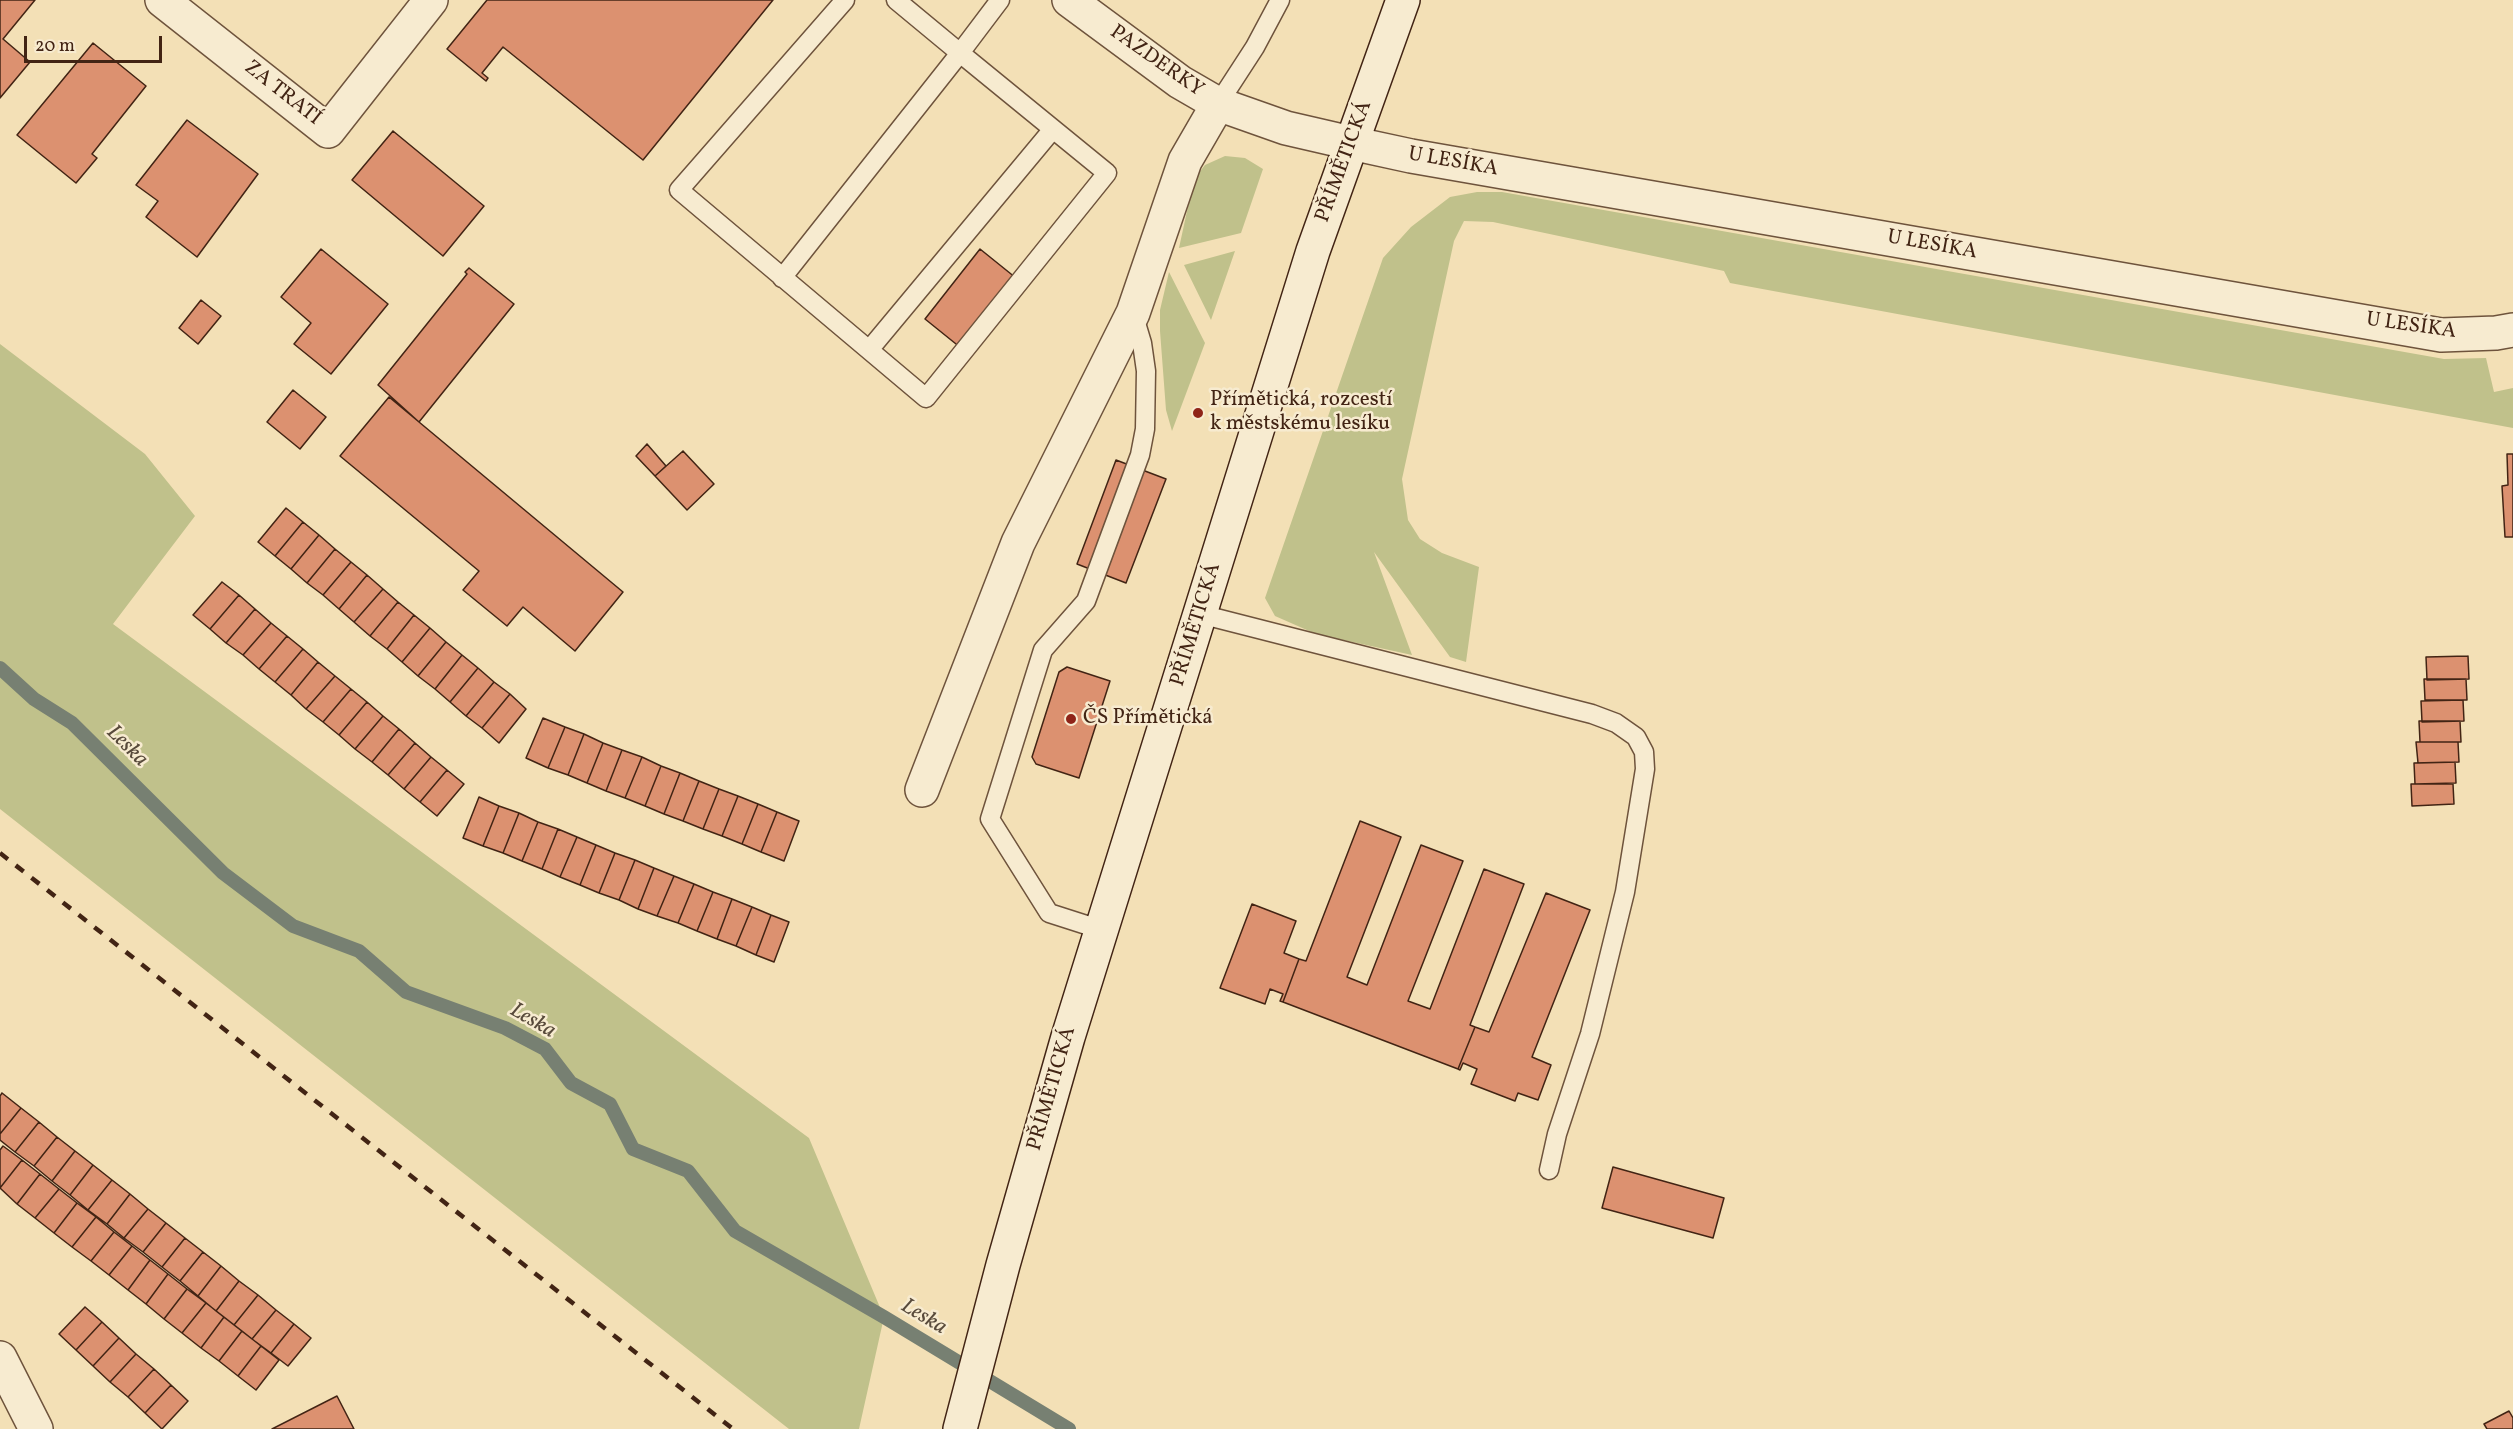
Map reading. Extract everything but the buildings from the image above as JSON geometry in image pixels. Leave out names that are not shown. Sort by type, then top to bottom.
[{"type":"street","name":"ZA TRATÍ","points":[[162,0],[328,130],[431,0]]},
{"type":"street","name":"PAZDERKY","points":[[1069,0],[1180,82],[1218,104],[1286,128],[1351,143]]},
{"type":"street","name":"PŘÍMĚTICKÁ","points":[[960,1429],[1003,1265],[1101,930],[1313,251],[1403,0]]},
{"type":"street","points":[[922,790],[1018,543],[1133,313],[1185,161],[1218,104]]},
{"type":"street","name":"U LESÍKA","points":[[1351,143],[1411,156],[2441,335],[2496,333],[2513,330]]},
{"type":"street","points":[[0,1358],[36,1429]]},
{"type":"lane","points":[[845,0],[679,190],[926,398],[1107,173],[896,0]]},
{"type":"lane","points":[[782,278],[1000,0]]},
{"type":"lane","points":[[1218,104],[1255,47],[1280,0]]},
{"type":"lane","points":[[868,350],[1053,129]]},
{"type":"lane","points":[[1101,930],[1049,913],[990,819],[1042,650],[1086,601],[1140,454],[1145,429],[1146,371],[1142,343],[1133,313]]},
{"type":"lane","points":[[1200,614],[1592,714],[1616,723],[1636,737],[1644,752],[1645,769],[1625,892],[1590,1034],[1557,1134],[1549,1170]]},
{"type":"green space","points":[[1225,156],[1245,158],[1263,169],[1241,233],[1179,248],[1194,179],[1205,165]]},
{"type":"green space","points":[[1477,192],[1502,192],[2444,359],[2486,358],[2494,392],[2513,388],[2513,428],[1730,283],[1724,271],[1493,222],[1464,221],[1454,241],[1402,479],[1408,520],[1420,539],[1442,553],[1479,567],[1466,662],[1450,657],[1374,552],[1412,655],[1316,634],[1275,616],[1265,598],[1383,258],[1411,227],[1450,197]]},
{"type":"green space","points":[[1235,251],[1211,320],[1184,265]]},
{"type":"green space","points":[[1169,272],[1205,343],[1172,431],[1166,410],[1160,331],[1160,310]]},
{"type":"green space","points":[[0,344],[145,454],[195,516],[113,624],[809,1138],[884,1317],[859,1429],[789,1429],[0,809]]},
{"type":"waterway","name":"Leska","points":[[0,668],[34,699],[72,723],[223,873],[293,926],[359,951],[406,992],[505,1028],[545,1049],[571,1083],[610,1104],[633,1149],[688,1171],[735,1231],[884,1317],[1069,1429]]},
{"type":"railway","points":[[0,853],[733,1429]]},
{"type":"place","name":"Přímětická, rozcestí k městskému lesíku","points":[[1198,413]]},
{"type":"place","name":"ČS Přímětická","points":[[1071,719]]}]
